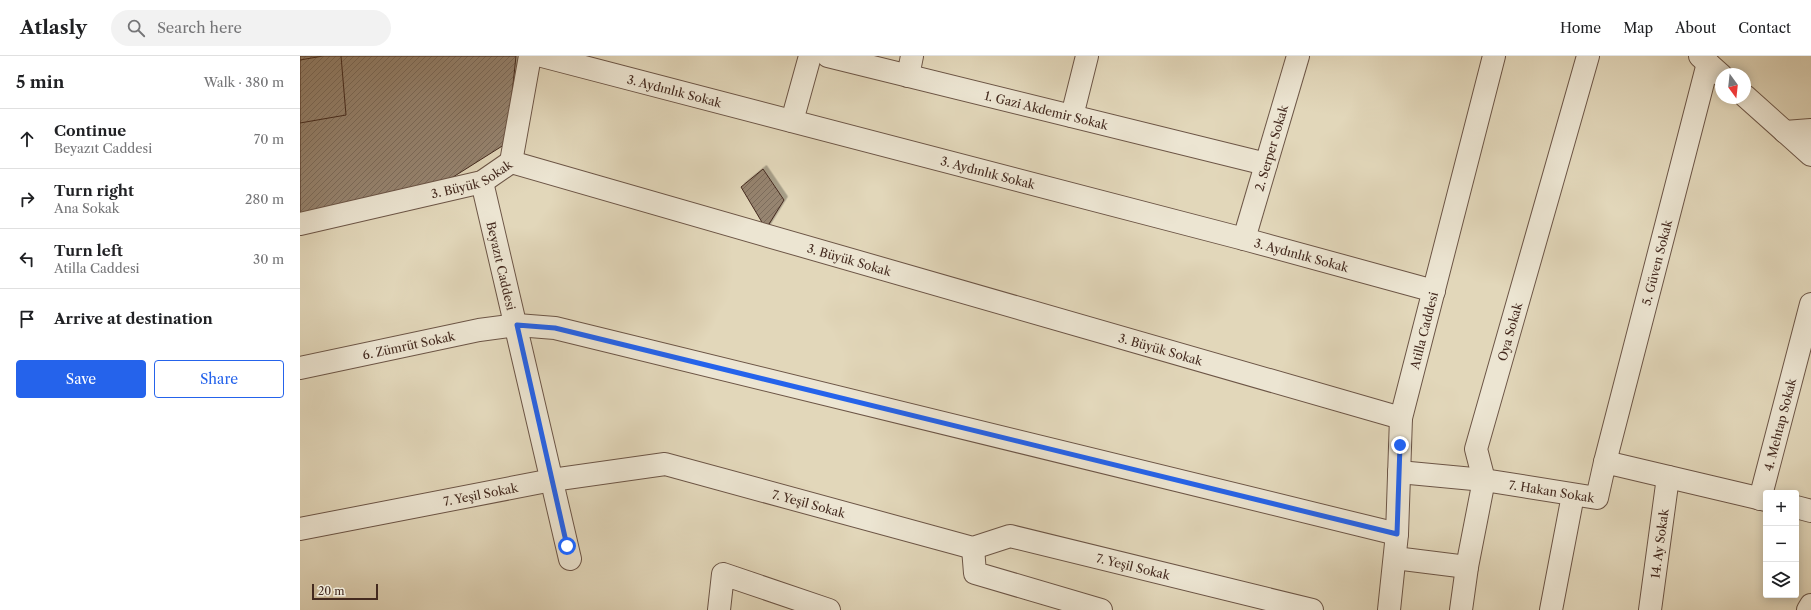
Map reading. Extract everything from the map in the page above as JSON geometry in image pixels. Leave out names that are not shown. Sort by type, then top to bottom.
[{"type":"street","points":[[511,162],[530,56]]},
{"type":"street","name":"3. Aydınlık Sokak","points":[[542,56],[1244,239],[1434,291]]},
{"type":"street","points":[[792,121],[810,56]]},
{"type":"street","name":"1. Gazi Akdemir Sokak","points":[[828,56],[910,66],[1072,116],[1266,164]]},
{"type":"street","points":[[1072,116],[1087,56]]},
{"type":"street","name":"2. Serper Sokak","points":[[1244,239],[1298,56]]},
{"type":"street","name":"Atilla Caddesi","points":[[1389,610],[1397,534],[1401,418],[1494,56]]},
{"type":"street","name":"Oya Sokak","points":[[1461,610],[1467,567],[1484,480],[1476,449],[1588,56]]},
{"type":"street","name":"5. Güven Sokak","points":[[1605,462],[1709,65]]},
{"type":"street","points":[[1751,101],[1811,155]]},
{"type":"street","points":[[1786,132],[1811,130]]},
{"type":"street","name":"3. Büyük Sokak","points":[[300,224],[482,182],[511,162],[1401,418]]},
{"type":"street","name":"Beyazıt Caddesi","points":[[482,182],[517,325],[570,559]]},
{"type":"street","name":"4. Mehtap Sokak","points":[[1765,490],[1811,304]]},
{"type":"street","name":"6. Zümrüt Sokak","points":[[300,368],[479,330],[517,325],[555,328],[1397,534]]},
{"type":"street","points":[[1605,462],[1763,500]]},
{"type":"street","name":"7. Hakan Sokak","points":[[1399,472],[1484,480],[1597,498],[1605,462]]},
{"type":"street","name":"7. Yeşil Sokak","points":[[300,529],[552,480],[665,464],[974,548],[1010,536],[1312,610]]},
{"type":"street","name":"14. Ay Sokak","points":[[1650,610],[1668,477]]},
{"type":"street","points":[[1551,610],[1573,495]]},
{"type":"street","points":[[1799,509],[1811,511]]},
{"type":"street","points":[[974,548],[975,572],[1101,610]]},
{"type":"street","points":[[1395,558],[1467,567]]},
{"type":"street","points":[[719,610],[723,574],[829,610]]},
{"type":"street","points":[[1808,610],[1811,605]]},
{"type":"building","points":[[300,56],[516,56],[507,143],[423,196],[300,220]]},
{"type":"building","points":[[323,56],[341,56],[346,115],[300,123],[300,60]]},
{"type":"building","points":[[763,169],[784,200],[766,229],[741,187]]},
{"type":"route","points":[[567,546],[517,325],[555,328],[1397,534],[1400,445]]}]
